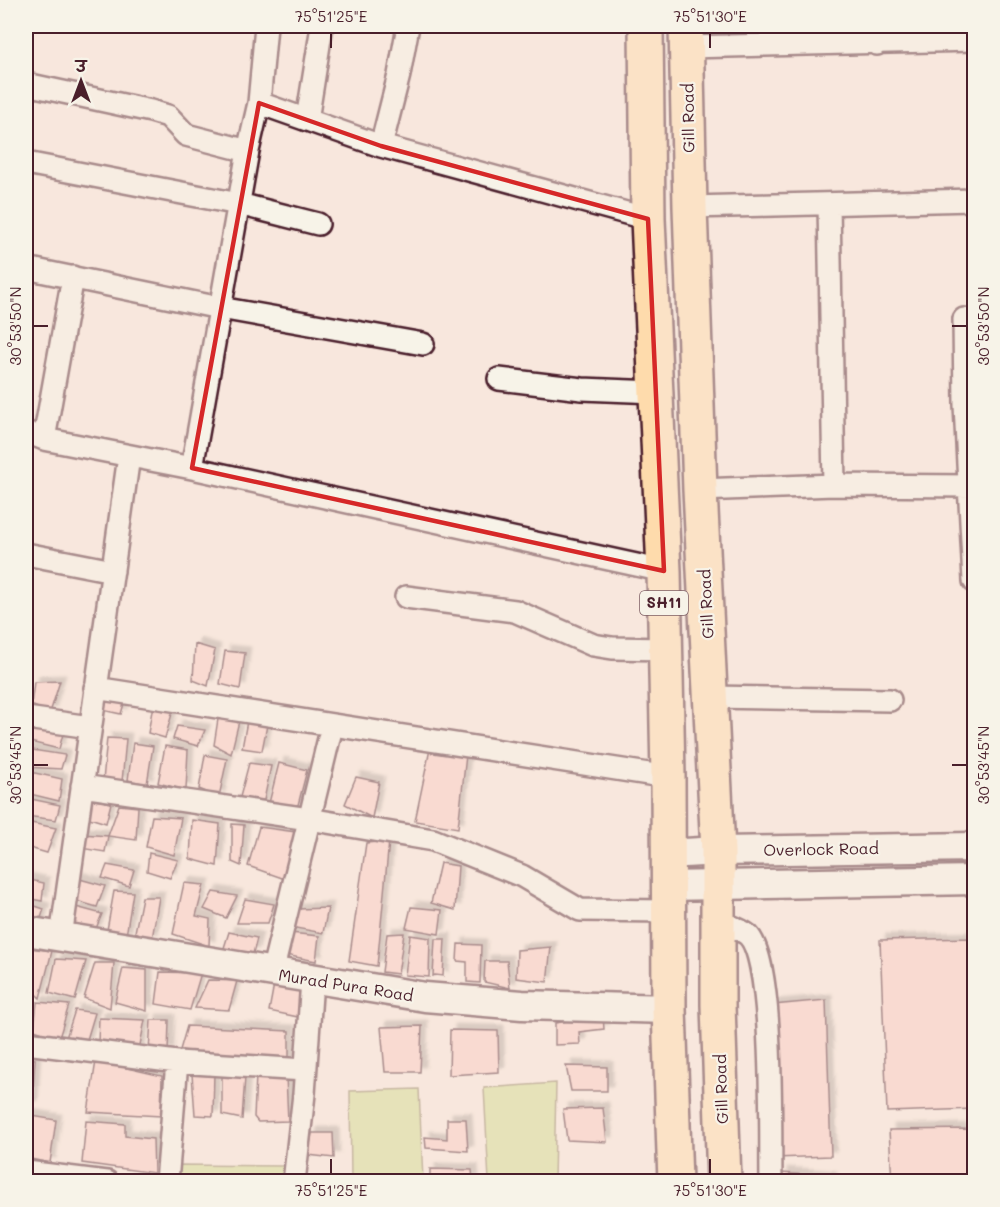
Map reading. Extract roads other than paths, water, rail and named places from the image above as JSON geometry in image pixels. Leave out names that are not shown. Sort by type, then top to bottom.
[{"type":"main road","name":"SH11","points":[[646,26],[648,219],[664,571],[669,1009],[675,1182]]},
{"type":"main road","name":"Gill Road","points":[[686,36],[700,490],[718,851],[718,1005],[724,1182]]},
{"type":"street","points":[[192,468],[248,151],[259,103],[266,26]]},
{"type":"street","points":[[307,120],[322,26]]},
{"type":"street","points":[[381,146],[399,75],[408,26]]},
{"type":"street","points":[[686,36],[877,35],[975,40]]},
{"type":"street","points":[[26,84],[168,116],[186,135],[248,151]]},
{"type":"street","points":[[259,103],[381,146],[648,219]]},
{"type":"street","points":[[26,163],[239,204],[318,224]]},
{"type":"street","points":[[690,207],[975,200]]},
{"type":"street","points":[[829,204],[834,485]]},
{"type":"street","points":[[26,268],[220,308],[423,344]]},
{"type":"street","points":[[73,277],[35,435],[664,571]]},
{"type":"street","points":[[963,319],[965,405],[972,486],[972,571],[975,581]]},
{"type":"street","points":[[499,379],[582,389],[656,392]]},
{"type":"street","points":[[61,937],[129,456]]},
{"type":"street","points":[[700,490],[834,485],[972,486]]},
{"type":"street","points":[[26,554],[112,571]]},
{"type":"street","points":[[406,597],[515,611],[593,645],[612,648],[665,649]]},
{"type":"street","points":[[95,688],[668,777]]},
{"type":"street","points":[[710,697],[890,700]]},
{"type":"street","points":[[26,718],[90,727]]},
{"type":"street","points":[[272,973],[332,726]]},
{"type":"street","points":[[82,786],[309,819],[433,840],[522,876],[580,910],[668,884]]},
{"type":"street","name":"Overlock Road","points":[[668,884],[718,851],[975,847]]},
{"type":"street","points":[[851,848],[852,881]]},
{"type":"street","name":"Overlock Road","points":[[668,884],[975,880]]},
{"type":"street","points":[[718,921],[748,935],[760,958],[767,1001],[771,1182]]},
{"type":"street","name":"Murad Pura Road","points":[[26,931],[425,997],[522,1005],[669,1009]]},
{"type":"street","points":[[294,1182],[312,980]]},
{"type":"street","points":[[26,1043],[177,1062],[305,1070]]},
{"type":"street","points":[[167,1182],[177,1062]]},
{"type":"street","points":[[26,1172],[107,1182]]}]
